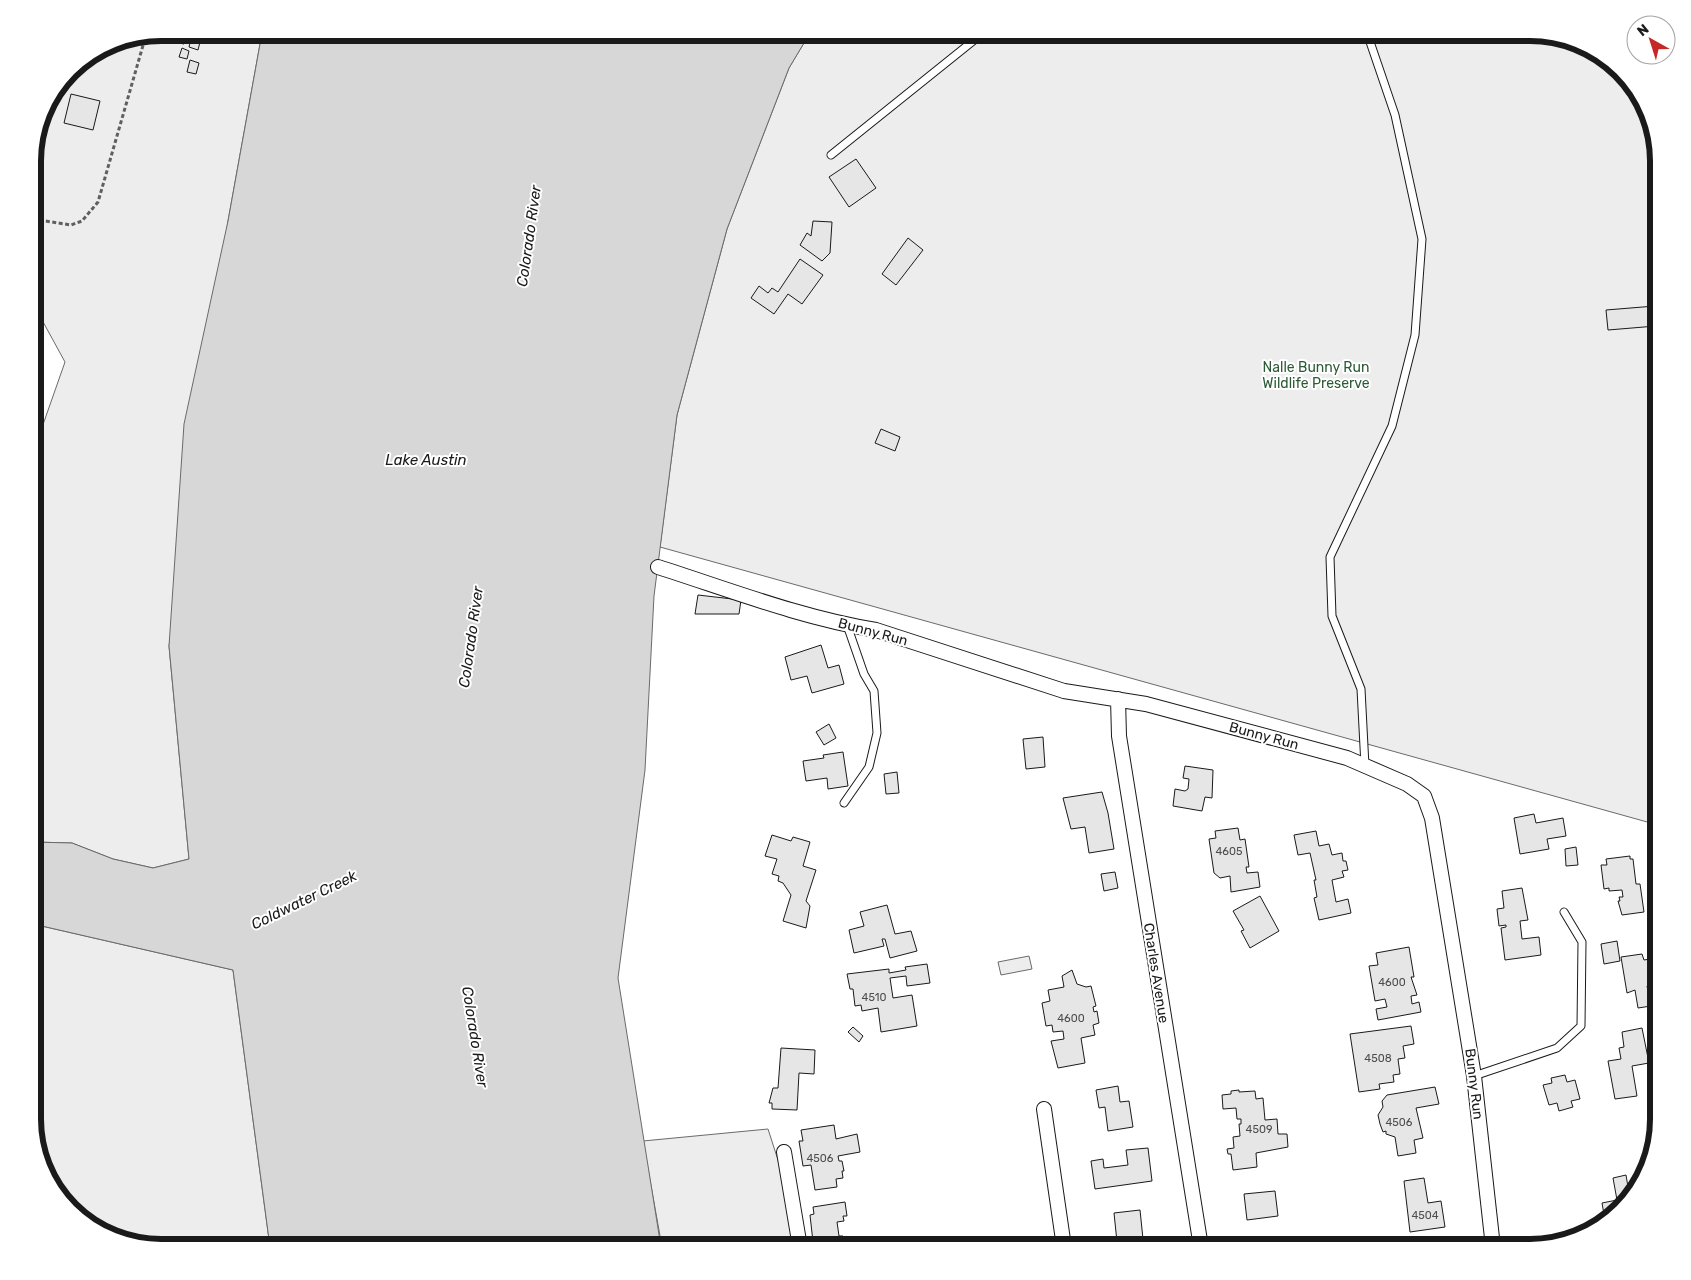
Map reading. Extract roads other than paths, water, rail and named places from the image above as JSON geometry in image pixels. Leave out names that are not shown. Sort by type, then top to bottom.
[{"type":"street","name":"Bunny Run","points":[[658,567],[848,626],[876,630],[1064,691],[1118,698],[1156,706],[1328,753],[1407,784],[1424,796],[1432,818],[1474,1076],[1492,1239]]},
{"type":"street","name":"Charles Avenue","points":[[1118,698],[1119,736],[1200,1239]]},
{"type":"street","points":[[1044,1110],[1063,1239]]},
{"type":"street","points":[[784,1152],[798,1239]]},
{"type":"lane","points":[[831,155],[971,41]]},
{"type":"lane","points":[[1365,766],[1361,689],[1332,616],[1330,557],[1392,426],[1415,335],[1422,239],[1395,115],[1370,41]]},
{"type":"lane","points":[[844,803],[869,767],[877,733],[874,691],[864,674],[848,626]]},
{"type":"lane","points":[[1474,1076],[1557,1048],[1581,1026],[1582,942],[1564,912]]},
{"type":"water","name":"Lake Austin","points":[[260,42],[805,42],[789,68],[727,229],[677,415],[654,596],[645,770],[618,978],[660,1239],[269,1239],[233,970],[42,926],[42,842],[72,843],[113,859],[153,868],[189,859],[169,646],[184,424],[228,221]]},
{"type":"water label","name":"Colorado River","points":[[529,236]]},
{"type":"water label","name":"Colorado River","points":[[471,637]]},
{"type":"water label","name":"Coldwater Creek","points":[[304,900]]},
{"type":"water label","name":"Colorado River","points":[[475,1037]]},
{"type":"park label","name":"Nalle Bunny Run Wildlife Preserve","points":[[1316,376]]}]
